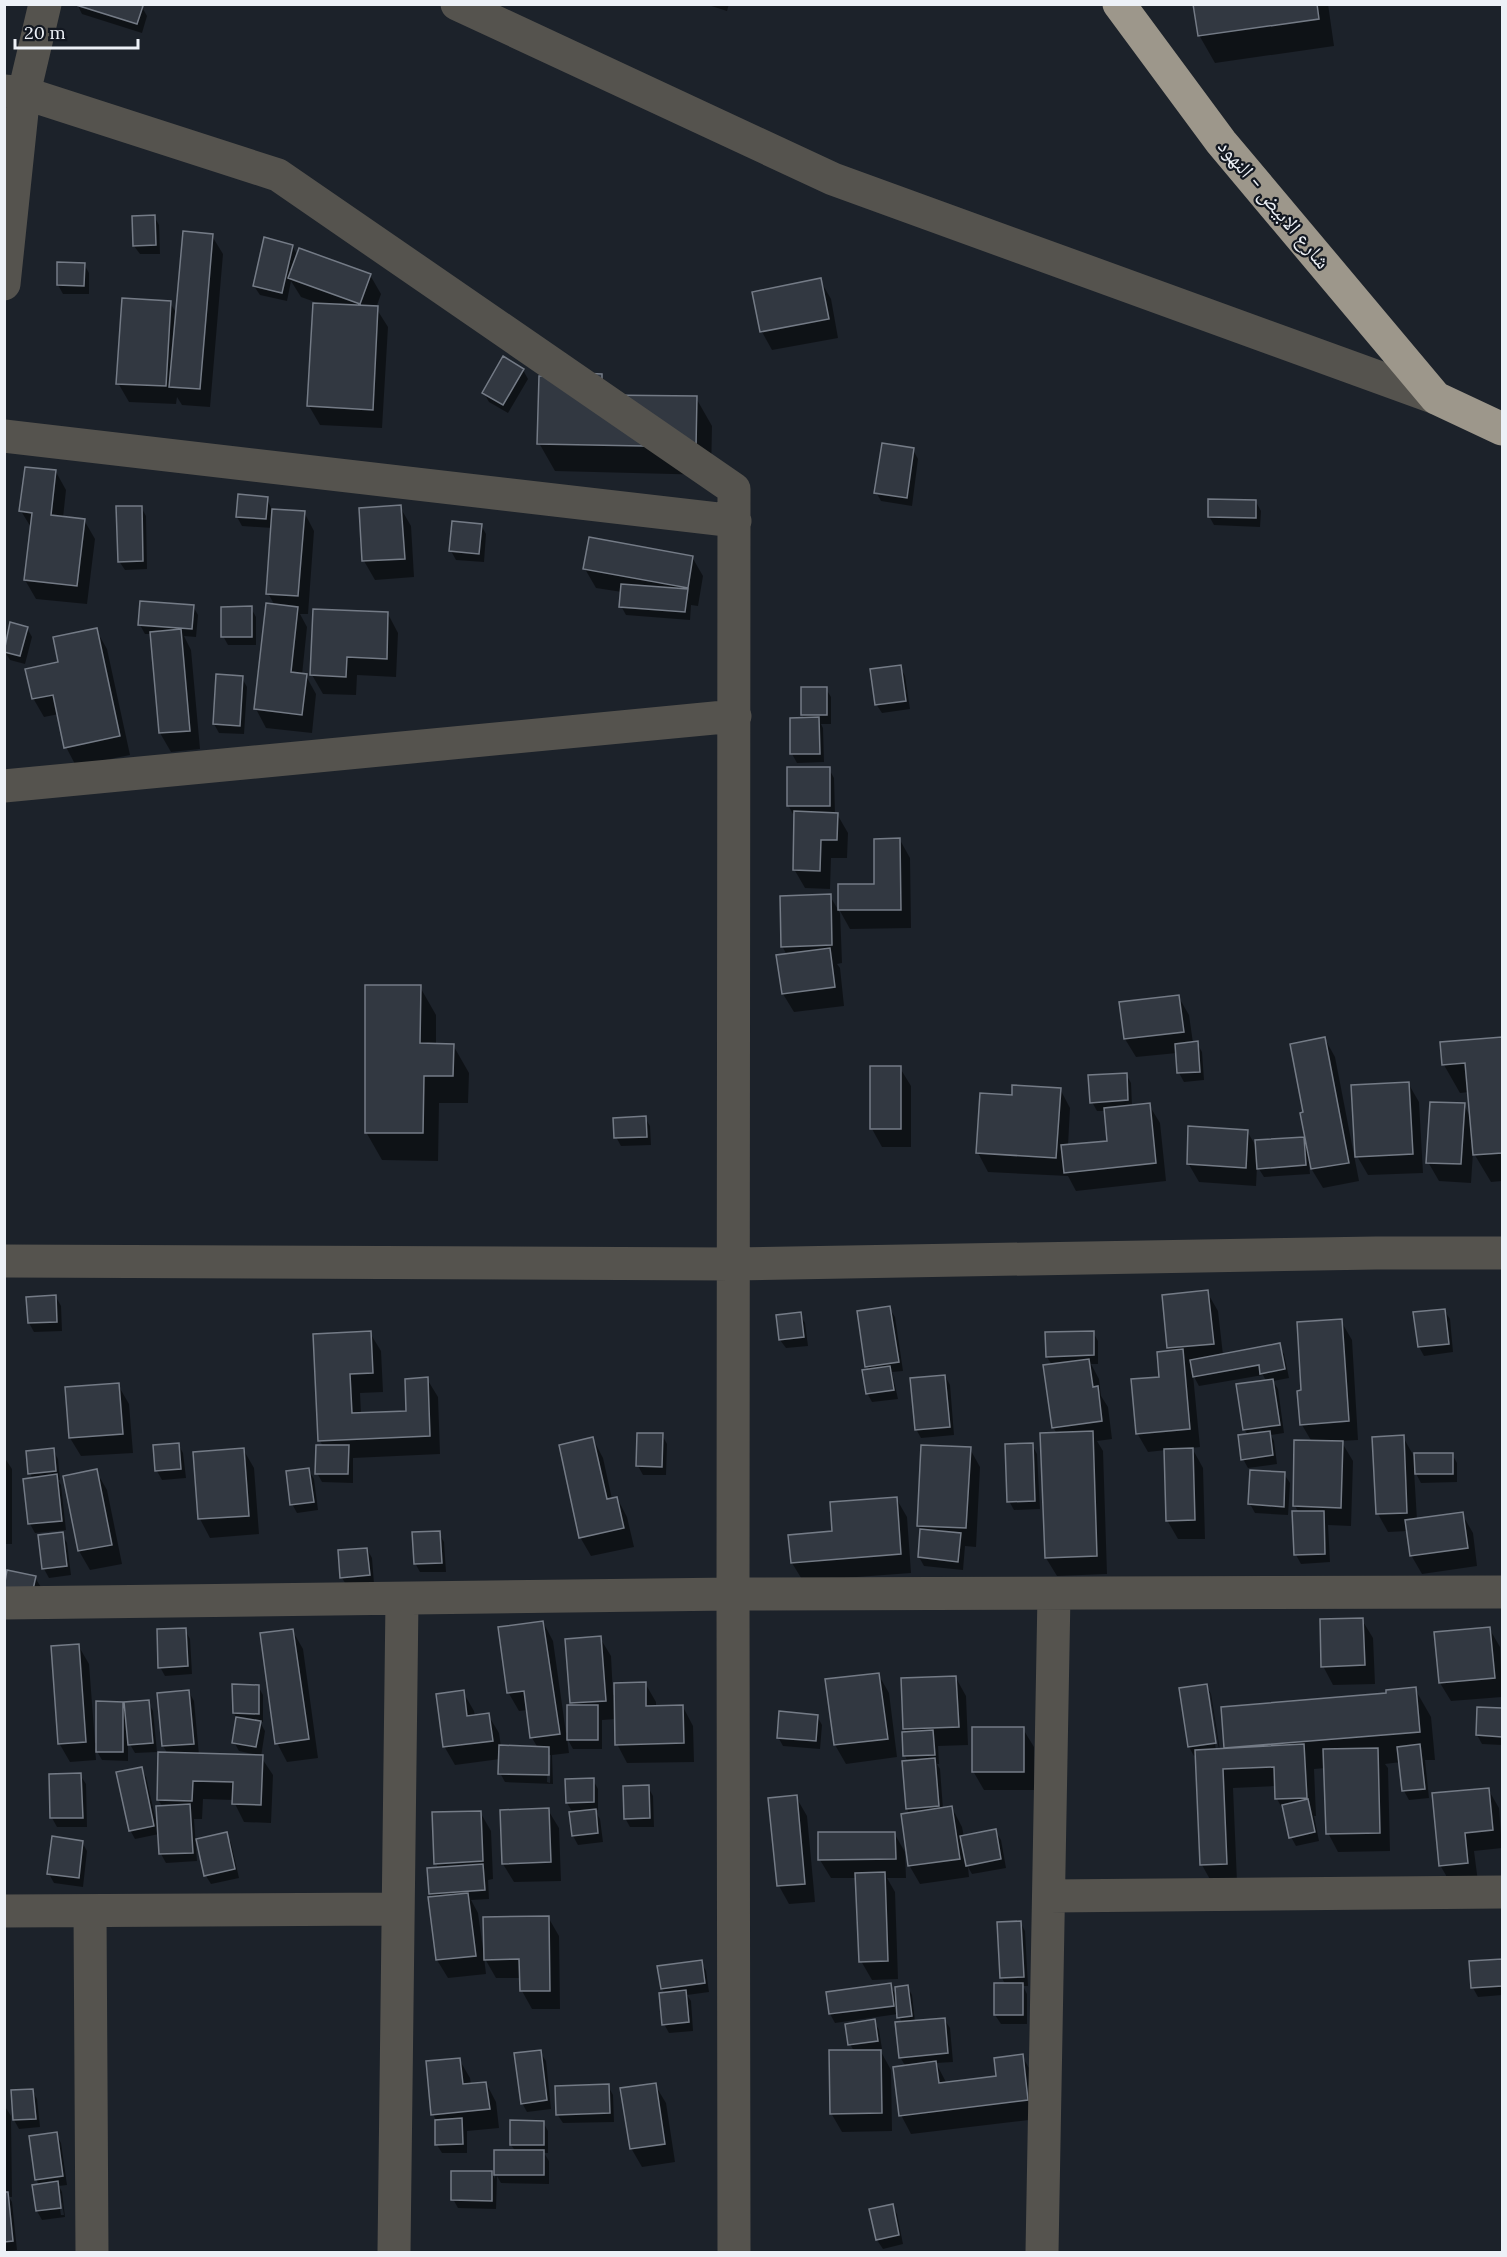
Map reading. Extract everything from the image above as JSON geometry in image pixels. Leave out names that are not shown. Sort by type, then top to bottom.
[{"type":"highway","name":"شارع الابيض - النهود","points":[[1119,4],[1221,142],[1436,398]]},
{"type":"highway","points":[[1436,398],[1503,429]]},
{"type":"street","points":[[4,284],[14,92],[45,4]]},
{"type":"street","points":[[457,4],[833,178],[1436,398]]},
{"type":"street","points":[[14,92],[278,175],[734,489],[734,2253]]},
{"type":"street","points":[[4,436],[735,520]]},
{"type":"street","points":[[4,786],[735,716]]},
{"type":"street","points":[[4,1261],[733,1264],[1364,1253],[1503,1253]]},
{"type":"street","points":[[4,1603],[733,1594],[1503,1592]]},
{"type":"street","points":[[1042,2253],[1054,1594]]},
{"type":"street","points":[[394,2253],[402,1599]]},
{"type":"street","points":[[1049,1896],[1503,1892]]},
{"type":"street","points":[[4,1911],[398,1909]]},
{"type":"street","points":[[90,1911],[92,2253]]},
{"type":"building","points":[[139,4],[143,6],[137,24],[76,5]]},
{"type":"building","points":[[1193,4],[1317,4],[1319,19],[1198,36]]},
{"type":"building","points":[[155,215],[156,245],[133,246],[132,216]]},
{"type":"building","points":[[183,231],[213,234],[200,389],[169,387]]},
{"type":"building","points":[[264,237],[293,245],[282,293],[253,286]]},
{"type":"building","points":[[299,248],[371,274],[360,304],[288,278]]},
{"type":"building","points":[[57,262],[85,263],[84,286],[57,285]]},
{"type":"building","points":[[821,278],[829,319],[760,332],[752,292]]},
{"type":"building","points":[[122,298],[171,301],[166,386],[116,384]]},
{"type":"building","points":[[313,303],[378,306],[373,410],[307,406]]},
{"type":"building","points":[[503,356],[524,369],[503,405],[482,393]]},
{"type":"building","points":[[557,372],[602,374],[602,395],[697,396],[696,447],[537,444],[539,376],[558,376]]},
{"type":"building","points":[[882,443],[914,448],[907,498],[874,493]]},
{"type":"building","points":[[25,467],[56,470],[51,515],[85,519],[77,586],[24,580],[32,513],[19,511]]},
{"type":"building","points":[[238,494],[268,497],[266,519],[236,517]]},
{"type":"building","points":[[1208,499],[1256,500],[1256,518],[1208,517]]},
{"type":"building","points":[[401,505],[405,559],[362,561],[359,508]]},
{"type":"building","points":[[116,506],[142,506],[143,561],[118,562]]},
{"type":"building","points":[[272,509],[305,511],[298,596],[266,594]]},
{"type":"building","points":[[452,521],[482,524],[479,554],[449,551]]},
{"type":"building","points":[[589,537],[693,556],[688,588],[583,569]]},
{"type":"building","points":[[621,584],[688,589],[685,612],[619,607]]},
{"type":"building","points":[[140,601],[194,605],[192,629],[138,625]]},
{"type":"building","points":[[266,603],[298,607],[291,672],[307,674],[302,715],[254,709]]},
{"type":"building","points":[[252,606],[252,637],[221,637],[221,607]]},
{"type":"building","points":[[313,609],[388,612],[387,659],[347,657],[346,677],[310,675]]},
{"type":"building","points":[[10,622],[28,627],[20,656],[4,652]]},
{"type":"building","points":[[97,628],[120,736],[64,748],[53,695],[32,699],[25,669],[58,662],[53,637]]},
{"type":"building","points":[[181,629],[190,731],[159,733],[150,632]]},
{"type":"building","points":[[901,665],[906,701],[875,705],[870,669]]},
{"type":"building","points":[[216,674],[243,676],[240,726],[213,724]]},
{"type":"building","points":[[801,687],[827,687],[827,715],[801,715]]},
{"type":"building","points":[[819,717],[820,754],[790,754],[790,718]]},
{"type":"building","points":[[787,767],[830,767],[830,806],[787,806]]},
{"type":"building","points":[[794,811],[838,813],[837,840],[821,840],[820,871],[793,870]]},
{"type":"building","points":[[900,838],[901,910],[838,910],[838,884],[874,884],[874,839]]},
{"type":"building","points":[[831,894],[832,945],[781,947],[780,896]]},
{"type":"building","points":[[830,948],[835,987],[782,994],[776,955]]},
{"type":"building","points":[[365,985],[421,985],[420,1043],[454,1044],[453,1076],[424,1076],[423,1133],[365,1133]]},
{"type":"building","points":[[1179,995],[1184,1032],[1124,1039],[1119,1002]]},
{"type":"building","points":[[1325,1037],[1349,1163],[1311,1169],[1290,1044]]},
{"type":"building","points":[[1502,1037],[1502,1153],[1473,1155],[1465,1063],[1442,1065],[1440,1042]]},
{"type":"building","points":[[1198,1041],[1200,1072],[1177,1073],[1175,1044]]},
{"type":"building","points":[[870,1066],[901,1066],[901,1129],[870,1129]]},
{"type":"building","points":[[1127,1073],[1128,1100],[1090,1103],[1088,1075]]},
{"type":"building","points":[[1409,1082],[1413,1154],[1355,1157],[1351,1085]]},
{"type":"building","points":[[1012,1085],[1061,1088],[1056,1158],[976,1153],[980,1093],[1012,1095]]},
{"type":"building","points":[[1430,1102],[1465,1103],[1461,1164],[1426,1163]]},
{"type":"building","points":[[1150,1103],[1156,1163],[1064,1173],[1061,1145],[1107,1141],[1104,1108]]},
{"type":"building","points":[[646,1116],[647,1137],[614,1138],[613,1118]]},
{"type":"building","points":[[1188,1126],[1248,1130],[1246,1168],[1187,1164]]},
{"type":"building","points":[[1304,1137],[1306,1165],[1257,1169],[1255,1140]]},
{"type":"building","points":[[1208,1290],[1214,1344],[1167,1348],[1162,1295]]},
{"type":"building","points":[[56,1295],[57,1322],[28,1323],[26,1297]]},
{"type":"building","points":[[890,1306],[899,1362],[865,1367],[857,1311]]},
{"type":"building","points":[[1445,1309],[1449,1344],[1418,1347],[1413,1312]]},
{"type":"building","points":[[801,1312],[804,1337],[779,1340],[776,1315]]},
{"type":"building","points":[[1342,1319],[1349,1421],[1300,1425],[1297,1391],[1301,1390],[1297,1322]]},
{"type":"building","points":[[371,1331],[373,1373],[350,1374],[352,1413],[406,1411],[405,1379],[428,1377],[430,1436],[318,1441],[313,1334]]},
{"type":"building","points":[[1094,1331],[1094,1355],[1046,1357],[1045,1332]]},
{"type":"building","points":[[1280,1343],[1285,1369],[1260,1374],[1259,1365],[1193,1377],[1190,1360]]},
{"type":"building","points":[[1183,1349],[1190,1429],[1136,1434],[1131,1379],[1159,1377],[1157,1352]]},
{"type":"building","points":[[1089,1359],[1093,1387],[1098,1386],[1102,1421],[1052,1428],[1043,1365]]},
{"type":"building","points":[[890,1366],[894,1390],[866,1394],[862,1370]]},
{"type":"building","points":[[945,1375],[950,1427],[915,1430],[910,1378]]},
{"type":"building","points":[[1273,1379],[1280,1425],[1243,1430],[1236,1384]]},
{"type":"building","points":[[119,1383],[123,1434],[69,1438],[65,1387]]},
{"type":"building","points":[[1093,1431],[1097,1556],[1045,1558],[1040,1433]]},
{"type":"building","points":[[1270,1431],[1273,1455],[1241,1460],[1238,1435]]},
{"type":"building","points":[[637,1433],[663,1433],[662,1467],[636,1466]]},
{"type":"building","points":[[1404,1435],[1407,1513],[1376,1514],[1372,1437]]},
{"type":"building","points":[[593,1437],[607,1499],[617,1497],[624,1528],[579,1538],[559,1445]]},
{"type":"building","points":[[1294,1440],[1343,1441],[1341,1508],[1293,1506]]},
{"type":"building","points":[[179,1443],[181,1469],[155,1471],[153,1445]]},
{"type":"building","points":[[1033,1443],[1035,1501],[1007,1502],[1005,1444]]},
{"type":"building","points":[[316,1445],[349,1445],[348,1474],[315,1474]]},
{"type":"building","points":[[921,1445],[971,1447],[966,1528],[917,1526]]},
{"type":"building","points":[[54,1448],[56,1471],[28,1474],[26,1451]]},
{"type":"building","points":[[244,1448],[249,1516],[198,1519],[193,1452]]},
{"type":"building","points":[[1193,1448],[1195,1520],[1166,1521],[1164,1449]]},
{"type":"building","points":[[1414,1453],[1453,1453],[1453,1474],[1415,1474]]},
{"type":"building","points":[[309,1468],[314,1502],[290,1505],[286,1471]]},
{"type":"building","points":[[97,1469],[112,1545],[78,1551],[63,1476]]},
{"type":"building","points":[[1250,1470],[1285,1472],[1284,1507],[1248,1504]]},
{"type":"building","points":[[57,1474],[62,1521],[28,1524],[23,1479]]},
{"type":"building","points":[[897,1497],[901,1554],[791,1563],[788,1535],[832,1531],[830,1502]]},
{"type":"building","points":[[1292,1511],[1324,1511],[1325,1554],[1294,1555]]},
{"type":"building","points":[[1463,1512],[1468,1548],[1410,1556],[1405,1520]]},
{"type":"building","points":[[920,1529],[961,1533],[958,1562],[918,1557]]},
{"type":"building","points":[[440,1531],[442,1563],[414,1564],[412,1532]]},
{"type":"building","points":[[63,1532],[67,1566],[42,1569],[38,1535]]},
{"type":"building","points":[[367,1548],[370,1575],[340,1578],[338,1550]]},
{"type":"building","points":[[7,1570],[36,1576],[32,1594],[4,1588]]},
{"type":"building","points":[[1363,1618],[1365,1665],[1321,1667],[1320,1619]]},
{"type":"building","points":[[543,1621],[560,1734],[530,1738],[524,1691],[507,1693],[498,1627]]},
{"type":"building","points":[[1490,1627],[1495,1678],[1439,1683],[1434,1632]]},
{"type":"building","points":[[186,1628],[188,1666],[158,1668],[157,1629]]},
{"type":"building","points":[[293,1629],[309,1739],[275,1744],[260,1633]]},
{"type":"building","points":[[601,1636],[606,1701],[570,1703],[565,1639]]},
{"type":"building","points":[[79,1644],[86,1742],[58,1744],[51,1646]]},
{"type":"building","points":[[879,1673],[888,1739],[834,1745],[825,1679]]},
{"type":"building","points":[[956,1676],[959,1727],[903,1729],[901,1678]]},
{"type":"building","points":[[646,1682],[646,1706],[683,1705],[684,1743],[615,1745],[614,1683]]},
{"type":"building","points":[[232,1684],[259,1685],[259,1714],[233,1713]]},
{"type":"building","points":[[1207,1684],[1216,1743],[1188,1747],[1179,1688]]},
{"type":"building","points":[[1416,1687],[1420,1732],[1224,1748],[1221,1707],[1386,1693],[1386,1690]]},
{"type":"building","points":[[189,1690],[194,1744],[162,1746],[157,1693]]},
{"type":"building","points":[[464,1690],[467,1716],[489,1713],[493,1741],[443,1747],[436,1694]]},
{"type":"building","points":[[149,1700],[153,1743],[128,1745],[124,1702]]},
{"type":"building","points":[[96,1701],[123,1702],[123,1752],[96,1752]]},
{"type":"building","points":[[567,1705],[598,1705],[598,1740],[567,1740]]},
{"type":"building","points":[[1477,1707],[1502,1708],[1502,1737],[1476,1735]]},
{"type":"building","points":[[779,1711],[818,1715],[816,1741],[777,1738]]},
{"type":"building","points":[[236,1717],[261,1721],[256,1747],[232,1743]]},
{"type":"building","points":[[972,1727],[1024,1727],[1024,1772],[972,1772]]},
{"type":"building","points":[[933,1730],[935,1755],[903,1756],[902,1732]]},
{"type":"building","points":[[1304,1744],[1307,1798],[1275,1799],[1274,1767],[1223,1769],[1227,1864],[1200,1865],[1195,1750]]},
{"type":"building","points":[[1420,1744],[1425,1789],[1402,1791],[1397,1747]]},
{"type":"building","points":[[499,1745],[549,1747],[549,1775],[498,1774]]},
{"type":"building","points":[[1378,1748],[1380,1833],[1326,1834],[1323,1749]]},
{"type":"building","points":[[158,1752],[263,1755],[261,1805],[232,1804],[233,1782],[193,1781],[192,1801],[157,1800]]},
{"type":"building","points":[[935,1758],[939,1806],[906,1809],[902,1761]]},
{"type":"building","points":[[142,1767],[154,1826],[129,1831],[116,1772]]},
{"type":"building","points":[[81,1773],[83,1818],[50,1818],[49,1774]]},
{"type":"building","points":[[594,1778],[594,1802],[566,1803],[565,1779]]},
{"type":"building","points":[[649,1785],[650,1818],[624,1819],[623,1786]]},
{"type":"building","points":[[1489,1788],[1493,1830],[1465,1833],[1468,1863],[1439,1866],[1432,1793]]},
{"type":"building","points":[[797,1795],[805,1884],[777,1886],[768,1798]]},
{"type":"building","points":[[1308,1799],[1315,1832],[1289,1838],[1282,1805]]},
{"type":"building","points":[[190,1804],[193,1853],[159,1854],[156,1806]]},
{"type":"building","points":[[952,1806],[960,1859],[908,1866],[901,1814]]},
{"type":"building","points":[[549,1808],[551,1862],[502,1864],[500,1810]]},
{"type":"building","points":[[596,1809],[598,1833],[572,1836],[569,1812]]},
{"type":"building","points":[[481,1811],[483,1861],[434,1864],[432,1812]]},
{"type":"building","points":[[996,1829],[1001,1859],[966,1866],[960,1836]]},
{"type":"building","points":[[227,1832],[235,1869],[204,1876],[196,1839]]},
{"type":"building","points":[[818,1832],[895,1832],[896,1859],[818,1860]]},
{"type":"building","points":[[52,1836],[83,1841],[79,1878],[47,1874]]},
{"type":"building","points":[[483,1864],[485,1890],[429,1894],[427,1868]]},
{"type":"building","points":[[885,1872],[888,1961],[859,1962],[855,1873]]},
{"type":"building","points":[[468,1893],[476,1956],[436,1960],[428,1897]]},
{"type":"building","points":[[549,1916],[550,1991],[520,1991],[519,1959],[484,1960],[483,1917]]},
{"type":"building","points":[[1021,1921],[1024,1977],[1000,1978],[997,1922]]},
{"type":"building","points":[[1502,1959],[1502,1986],[1471,1988],[1469,1961]]},
{"type":"building","points":[[702,1960],[705,1983],[661,1989],[657,1966]]},
{"type":"building","points":[[891,1983],[894,2006],[829,2014],[826,1992]]},
{"type":"building","points":[[994,1983],[1023,1983],[1023,2015],[994,2015]]},
{"type":"building","points":[[908,1985],[912,2016],[897,2018],[895,1987]]},
{"type":"building","points":[[686,1990],[689,2022],[662,2025],[659,1993]]},
{"type":"building","points":[[945,2018],[948,2053],[899,2058],[895,2022]]},
{"type":"building","points":[[875,2019],[878,2041],[848,2045],[845,2024]]},
{"type":"building","points":[[541,2050],[547,2100],[521,2104],[514,2053]]},
{"type":"building","points":[[829,2050],[881,2050],[882,2113],[830,2114]]},
{"type":"building","points":[[1023,2054],[1028,2100],[899,2116],[893,2067],[936,2061],[939,2083],[996,2076],[994,2058]]},
{"type":"building","points":[[460,2058],[463,2084],[486,2082],[490,2109],[431,2115],[426,2061]]},
{"type":"building","points":[[656,2083],[665,2144],[630,2149],[620,2088]]},
{"type":"building","points":[[609,2084],[610,2113],[556,2115],[555,2086]]},
{"type":"building","points":[[33,2089],[36,2119],[13,2120],[11,2090]]},
{"type":"building","points":[[462,2118],[463,2144],[435,2145],[435,2120]]},
{"type":"building","points":[[510,2120],[544,2121],[544,2145],[510,2145]]},
{"type":"building","points":[[57,2132],[63,2176],[35,2180],[29,2136]]},
{"type":"building","points":[[494,2150],[544,2150],[544,2175],[494,2175]]},
{"type":"building","points":[[451,2171],[492,2171],[492,2201],[451,2200]]},
{"type":"building","points":[[58,2181],[61,2208],[36,2211],[32,2185]]},
{"type":"building","points":[[4,2192],[8,2192],[13,2241],[4,2242]]},
{"type":"building","points":[[893,2204],[899,2235],[876,2240],[869,2209]]}]
